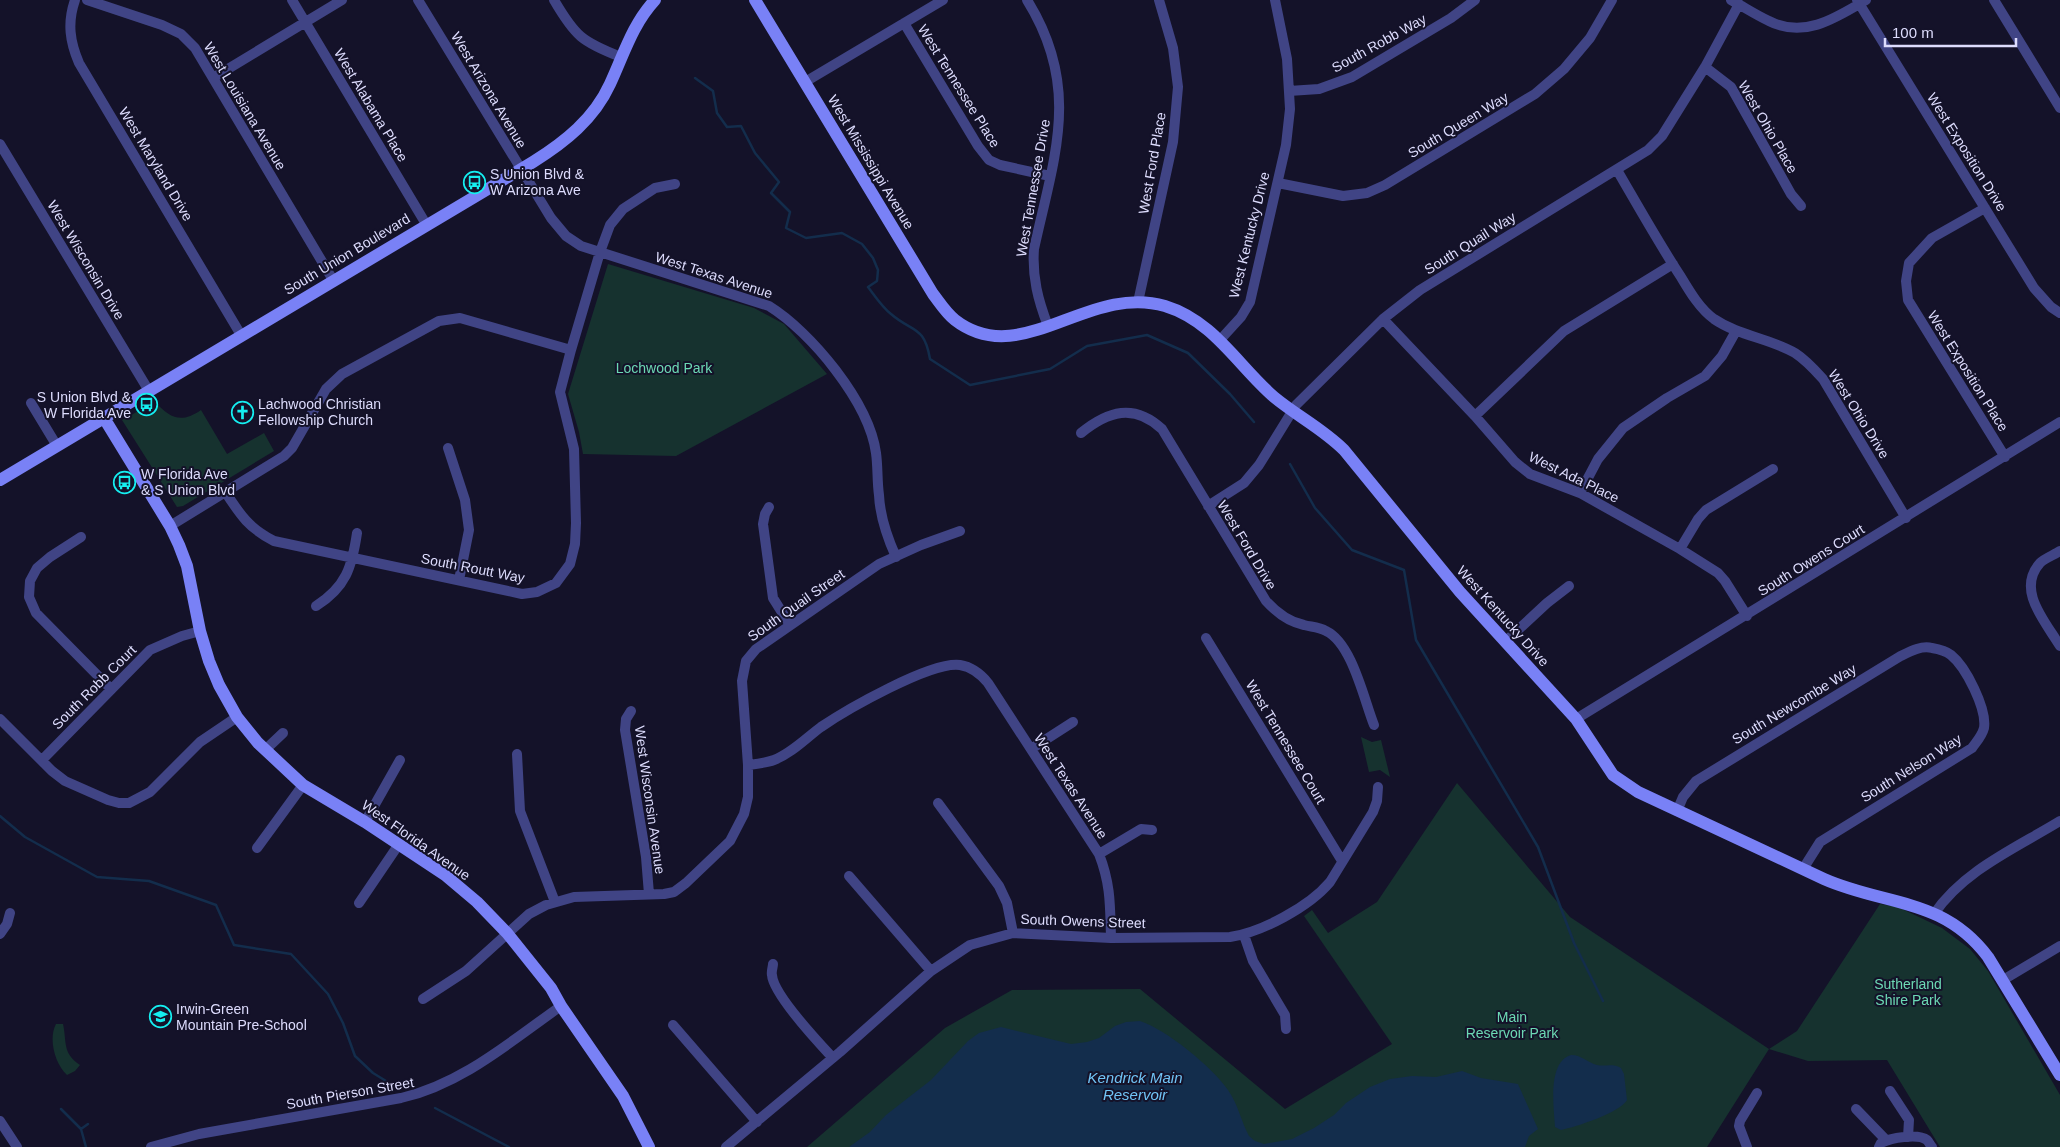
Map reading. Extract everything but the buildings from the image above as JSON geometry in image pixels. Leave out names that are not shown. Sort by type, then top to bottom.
[{"type":"street","name":"West Maryland Drive","points":[[75,0],[70,16],[70,33],[79,63],[241,335]]},
{"type":"street","name":"West Louisiana Avenue","points":[[87,0],[162,25],[181,34],[195,48],[333,280]]},
{"type":"street","name":"West Alabama Place","points":[[292,0],[426,224]]},
{"type":"street","points":[[213,78],[342,0]]},
{"type":"street","name":"West Arizona Avenue","points":[[418,0],[551,218],[566,236],[581,246],[600,252]]},
{"type":"street","points":[[554,0],[572,29],[582,38],[597,48],[621,57]]},
{"type":"street","name":"South Union Boulevard","points":[[0,480],[562,142],[587,120],[605,95],[635,26],[655,0]]},
{"type":"street","name":"West Mississippi Avenue","points":[[755,0],[933,294],[954,319],[971,330],[987,335],[1006,337],[1025,334],[1048,326]]},
{"type":"street","points":[[805,82],[943,0]]},
{"type":"street","name":"West Tennessee Drive","points":[[1027,0],[1046,35],[1054,57],[1061,112],[1058,139],[1034,249],[1033,262],[1038,300],[1048,326]]},
{"type":"street","name":"West Ford Place","points":[[1138,302],[1173,142],[1178,87],[1173,48],[1159,0]]},
{"type":"street","name":"West Kentucky Drive","points":[[1275,0],[1286,50],[1289,91],[1286,145],[1250,302],[1241,317],[1220,340],[1271,394],[1328,435],[1344,450],[1460,592],[1576,719],[1607,768],[1619,781],[1677,811],[1846,888],[1906,902],[1958,926],[1974,940],[1988,957],[2059,1072]]},
{"type":"street","name":"South Robb Way","points":[[1289,91],[1319,89],[1352,77],[1451,18],[1475,0]]},
{"type":"street","name":"South Queen Way","points":[[1278,183],[1342,196],[1367,193],[1385,186],[1536,94],[1564,69],[1590,38],[1612,0]]},
{"type":"street","points":[[1994,0],[2060,108]]},
{"type":"street","points":[[1735,2],[1770,22],[1796,28],[1812,27],[1830,21],[1861,1]]},
{"type":"street","name":"West Exposition Drive","points":[[1861,1],[1984,208],[2034,288],[2051,306],[2060,312]]},
{"type":"street","name":"South Quail Way","points":[[1208,506],[1244,483],[1259,465],[1300,400],[1383,319],[1420,290],[1648,150],[1662,136],[1705,68],[1735,2]]},
{"type":"street","name":"West Tennessee Place","points":[[904,23],[978,146],[989,160],[1000,165],[1050,176]]},
{"type":"street","name":"West Ohio Place","points":[[1705,68],[1731,87],[1791,194],[1801,206]]},
{"type":"street","name":"West Wisconsin Drive","points":[[0,144],[149,391]]},
{"type":"street","name":"West Ohio Drive","points":[[1617,170],[1696,300],[1713,318],[1736,330],[1781,346],[1808,363],[1822,379],[1906,518]]},
{"type":"street","name":"South Routt Way","points":[[226,493],[243,519],[257,532],[274,541],[522,594],[537,592],[556,583],[570,564],[575,544],[576,523],[574,449],[560,392],[600,252],[610,225],[623,209],[655,188],[675,184]]},
{"type":"street","name":"West Exposition Place","points":[[1984,208],[1932,238],[1909,263],[1906,281],[1908,300],[2005,457]]},
{"type":"street","name":"West Texas Avenue","points":[[600,252],[769,306],[786,316],[796,326],[847,385],[872,434],[876,453],[879,497],[884,526],[896,557]]},
{"type":"street","points":[[1475,416],[1564,331],[1673,264]]},
{"type":"street","points":[[1048,326],[1099,307],[1138,302],[1165,306],[1186,314],[1220,340]]},
{"type":"street","points":[[170,526],[284,456],[292,448],[326,389],[342,374],[439,321],[460,318],[571,350]]},
{"type":"street","name":"West Ada Place","points":[[1383,319],[1475,416],[1501,448],[1530,474],[1580,493],[1680,549],[1718,573],[1747,616]]},
{"type":"street","points":[[1580,493],[1598,459],[1623,428],[1667,398],[1706,376],[1722,356],[1736,330]]},
{"type":"street","points":[[31,403],[57,446]]},
{"type":"street","name":"West Ford Drive","points":[[1081,433],[1096,421],[1118,413],[1129,412],[1153,421],[1162,429],[1266,601],[1273,609],[1291,621],[1326,630],[1342,644],[1374,725]]},
{"type":"street","name":"West Florida Avenue","points":[[104,418],[170,526],[187,566],[200,631],[219,685],[237,717],[264,750],[303,785],[365,822],[445,875],[477,902],[507,933],[552,988],[561,1006],[623,1096],[649,1147]]},
{"type":"street","name":"South Owens Court","points":[[1576,719],[1747,616],[2060,422]]},
{"type":"street","points":[[448,448],[465,500],[469,530],[459,580]]},
{"type":"street","points":[[1680,549],[1698,519],[1706,510],[1773,469]]},
{"type":"street","points":[[770,508],[765,514],[763,524],[773,598],[790,625]]},
{"type":"street","name":"South Quail Street","points":[[423,999],[466,971],[530,914],[554,902],[574,896],[674,892],[686,883],[730,841],[744,814],[748,797],[748,765],[742,681],[746,662],[756,649],[879,564],[921,545],[960,531]]},
{"type":"street","points":[[316,606],[338,589],[349,570],[354,557],[357,534]]},
{"type":"street","points":[[81,537],[50,557],[37,568],[30,582],[29,596],[36,613],[111,689]]},
{"type":"street","points":[[2060,551],[2041,562],[2032,574],[2029,585],[2031,597],[2060,646]]},
{"type":"street","points":[[1506,641],[1547,603],[1569,586]]},
{"type":"street","name":"South Robb Court","points":[[42,760],[150,650],[182,636],[200,631]]},
{"type":"street","name":"West Tennessee Court","points":[[1206,638],[1342,861]]},
{"type":"street","name":"South Newcombe Way","points":[[1677,811],[1683,797],[1696,781],[1760,741],[1912,650],[1923,648],[1941,650]]},
{"type":"street","name":"South Nelson Way","points":[[1803,869],[1820,842],[1972,748],[1981,736],[1984,728],[1983,706],[1955,659],[1949,653],[1941,650]]},
{"type":"street","name":"West Texas Avenue","points":[[748,765],[774,760],[786,754],[859,702],[947,665],[968,667],[978,672],[988,683],[1099,854],[1106,872],[1110,891],[1111,938]]},
{"type":"street","name":"West Wisconsin Avenue","points":[[631,711],[626,719],[625,730],[646,858],[649,894]]},
{"type":"street","points":[[0,718],[52,771],[65,781],[108,800],[129,803],[150,792],[200,742],[237,717]]},
{"type":"street","points":[[1031,749],[1073,722]]},
{"type":"street","points":[[264,750],[283,733]]},
{"type":"street","points":[[517,754],[520,811],[554,902]]},
{"type":"street","points":[[365,822],[400,760]]},
{"type":"street","points":[[257,848],[303,785]]},
{"type":"street","name":"South Owens Street","points":[[726,1147],[931,971],[970,945],[1013,933],[1111,938],[1230,937],[1244,935],[1280,919],[1321,891],[1330,882],[1373,812],[1377,801],[1378,787]]},
{"type":"street","points":[[938,803],[999,886],[1007,904],[1013,933]]},
{"type":"street","points":[[1934,914],[1954,888],[1971,874],[2060,821]]},
{"type":"street","points":[[1099,854],[1141,829],[1152,830]]},
{"type":"street","points":[[359,903],[398,844]]},
{"type":"street","points":[[849,876],[931,971]]},
{"type":"street","points":[[0,934],[7,924],[10,912]]},
{"type":"street","points":[[1244,935],[1253,962],[1286,1015],[1286,1029]]},
{"type":"street","points":[[2003,980],[2060,946]]},
{"type":"street","points":[[774,964],[772,976],[776,987],[793,1011],[832,1057]]},
{"type":"street","name":"South Pierson Street","points":[[151,1147],[199,1134],[401,1098],[431,1090],[460,1076],[561,1006]]},
{"type":"street","points":[[673,1025],[757,1122]]},
{"type":"street","points":[[1890,1091],[1909,1120],[1908,1137]]},
{"type":"street","points":[[1747,1147],[1739,1126],[1740,1121],[1757,1093]]},
{"type":"street","points":[[1856,1109],[1883,1144],[1908,1137],[1927,1140],[1932,1147]]},
{"type":"street","points":[[0,1121],[17,1147]]},
{"type":"green space","name":"Lochwood Park","points":[[608,264],[754,308],[784,324],[827,374],[676,456],[583,454],[568,394]]},
{"type":"green space","points":[[155,402],[166,412],[176,417],[187,417],[201,410],[227,454],[264,433],[274,451],[183,506],[177,507],[122,420]]},
{"type":"green space","points":[[1361,737],[1372,742],[1381,740],[1390,777],[1380,770],[1369,772]]},
{"type":"green space","name":"Main Reservoir Park","points":[[1457,783],[1570,917],[1769,1049],[1707,1147],[807,1147],[945,1028],[1012,990],[1140,989],[1285,1109],[1392,1044],[1304,916],[1312,910],[1328,933],[1377,902]]},
{"type":"green space","name":"Sutherland Shire Park","points":[[1880,904],[1898,907],[1942,928],[1970,949],[1988,971],[2060,1095],[2060,1147],[1940,1147],[1887,1060],[1808,1061],[1769,1049],[1797,1031]]},
{"type":"green space","points":[[56,1024],[63,1024],[68,1052],[74,1061],[80,1065],[75,1071],[67,1075],[59,1064],[54,1051],[53,1037]]},
{"type":"water","name":"Kendrick Main Reservoir","points":[[1140,1021],[1163,1032],[1200,1060],[1228,1090],[1249,1136],[1255,1141],[1264,1144],[1292,1139],[1314,1128],[1370,1087],[1390,1079],[1412,1076],[1436,1077],[1462,1071],[1481,1078],[1518,1084],[1538,1129],[1529,1136],[1525,1147],[849,1147],[870,1132],[886,1115],[931,1080],[968,1041],[979,1033],[1001,1027],[1071,1044],[1099,1038],[1115,1026],[1126,1022]]},
{"type":"water","points":[[1571,1055],[1578,1056],[1597,1065],[1621,1068],[1624,1074],[1627,1100],[1623,1105],[1607,1114],[1561,1130],[1555,1127],[1553,1098],[1555,1076],[1563,1059]]},
{"type":"waterway","points":[[695,78],[713,91],[717,113],[727,127],[741,126],[755,153],[779,182],[771,193],[790,212],[786,228],[806,238],[842,233],[862,244],[873,258],[878,270],[877,281],[868,287],[876,298],[891,314],[921,335],[928,348],[930,359],[970,385],[1050,369],[1087,346],[1147,335],[1188,353],[1230,394],[1254,422]]},
{"type":"waterway","points":[[1290,464],[1315,508],[1352,550],[1404,570],[1416,640],[1538,847],[1574,943],[1603,1001]]},
{"type":"waterway","points":[[0,816],[25,837],[97,877],[149,881],[216,905],[234,945],[291,954],[328,994],[343,1023],[355,1056],[373,1073],[386,1081]]},
{"type":"waterway","points":[[435,1108],[509,1147]]},
{"type":"waterway","points":[[61,1109],[81,1129],[86,1147]]},
{"type":"waterway","points":[[81,1129],[88,1124]]},
{"type":"place","name":"S Union Blvd & W Arizona Ave","points":[[474,182]]},
{"type":"place","name":"S Union Blvd & W Florida Ave","points":[[147,405]]},
{"type":"place","name":"Lachwood Christian Fellowship Church","points":[[242,412]]},
{"type":"place","name":"W Florida Ave & S Union Blvd","points":[[125,482]]},
{"type":"place","name":"Irwin-Green Mountain Pre-School","points":[[160,1017]]}]
